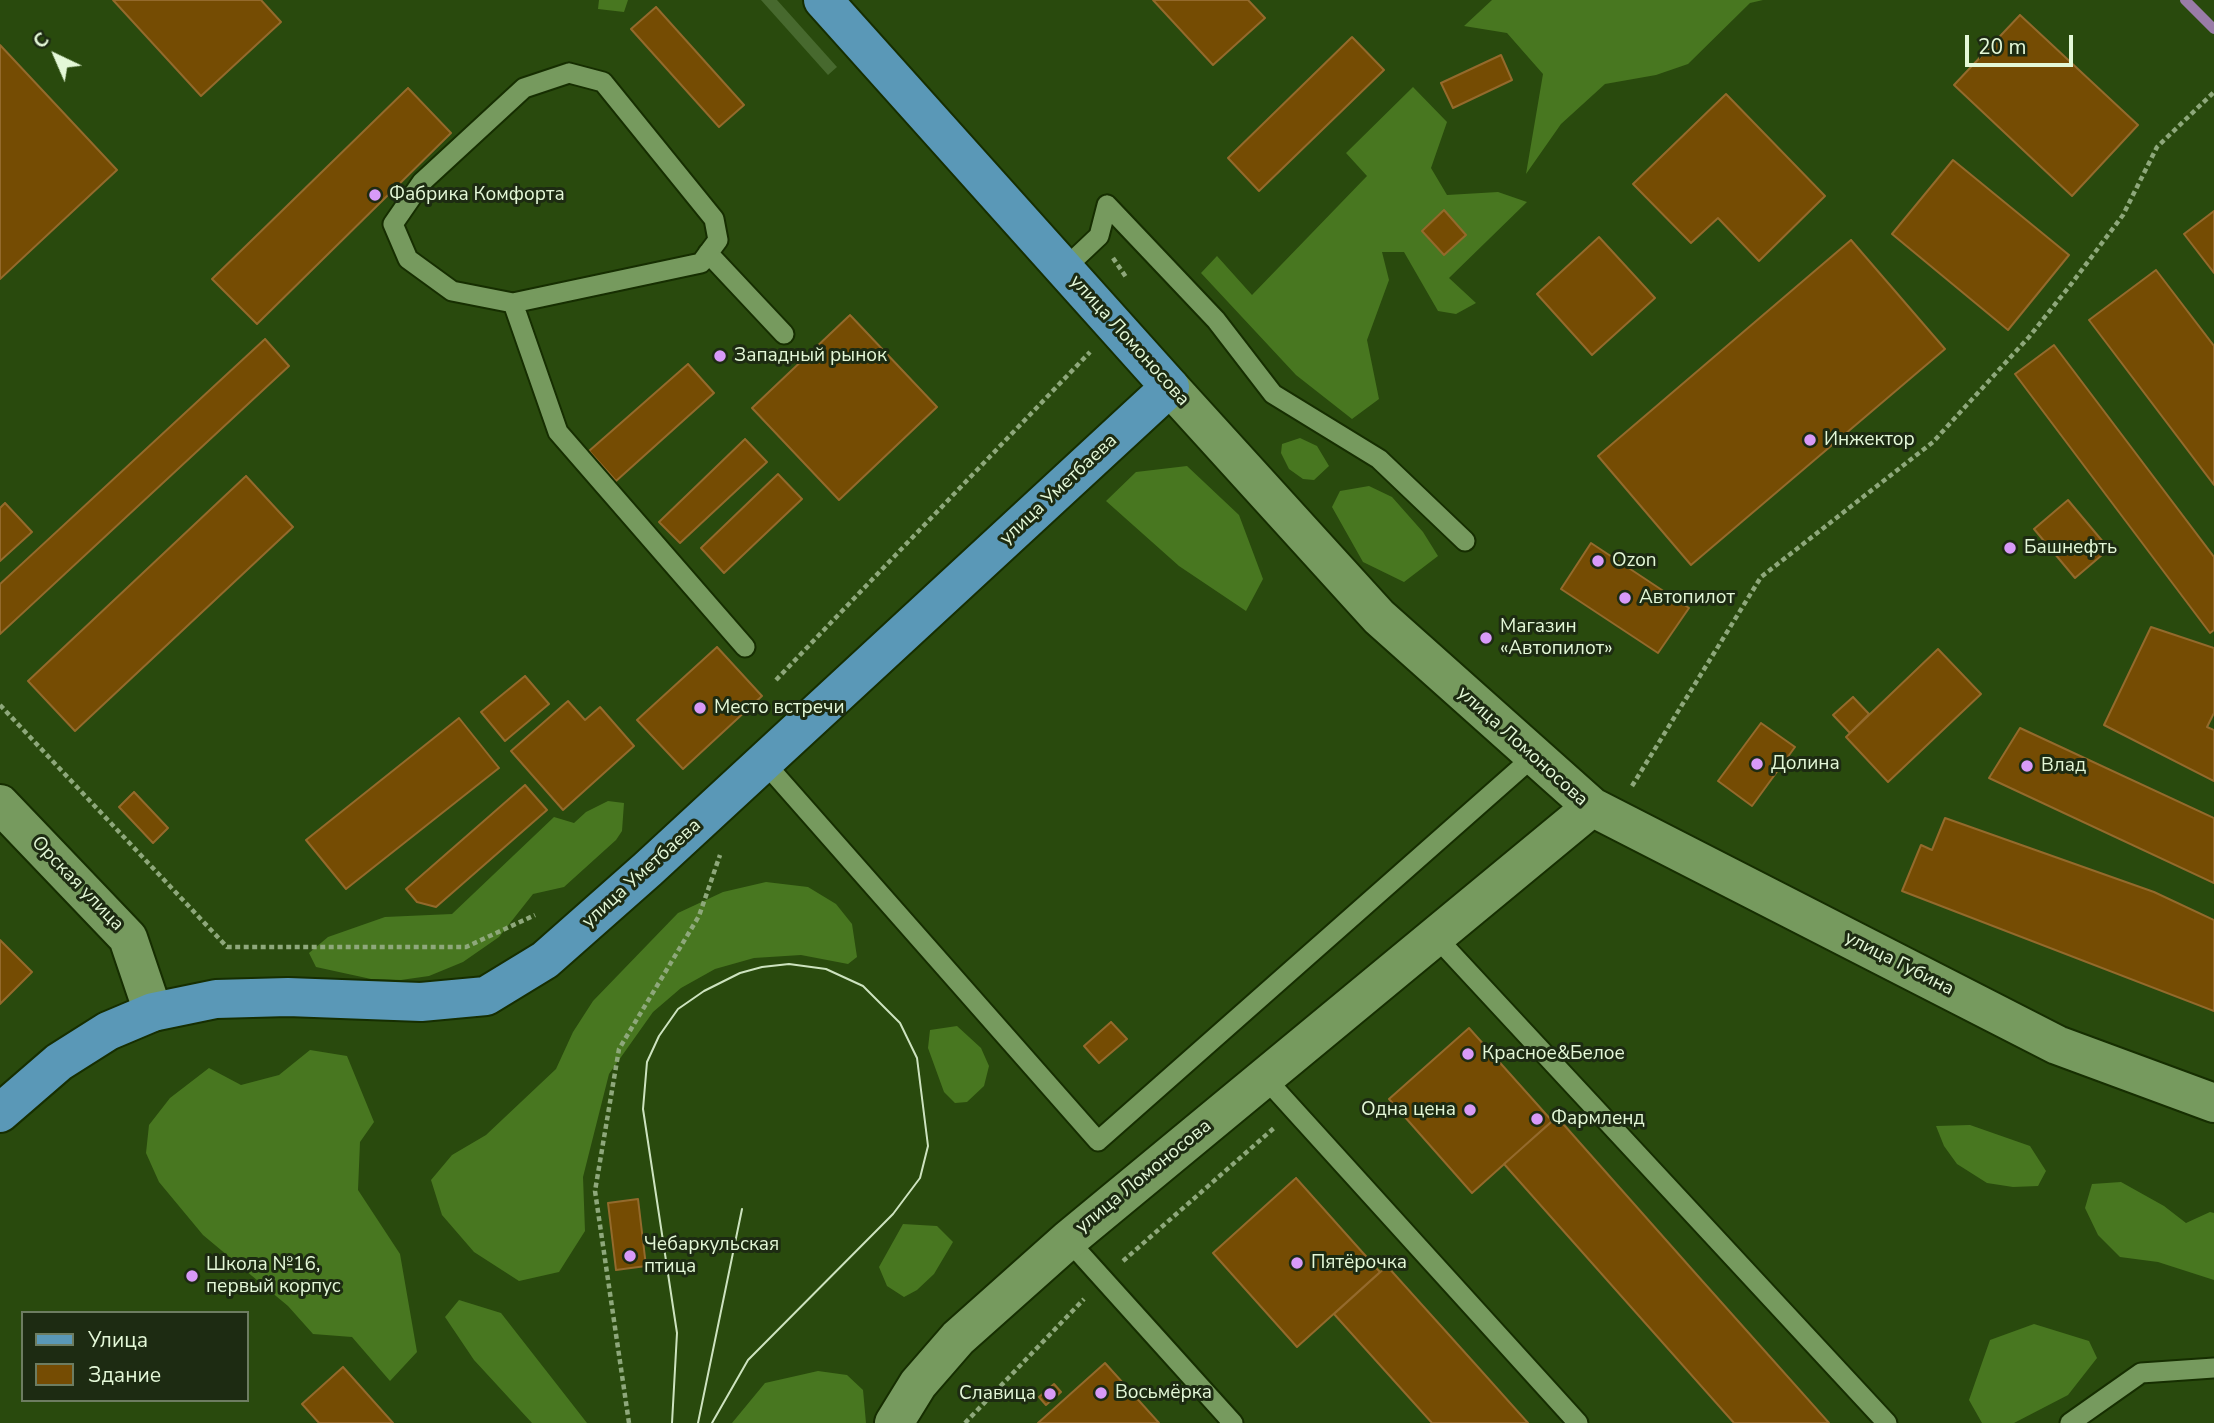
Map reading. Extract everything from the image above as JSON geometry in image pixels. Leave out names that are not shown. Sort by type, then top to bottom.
[{"type":"main road","name":"улица Ломоносова","points":[[823,0],[1170,387]]},
{"type":"main road","name":"улица Уметбаева","points":[[0,1113],[59,1062],[108,1031],[153,1012],[216,999],[288,997],[421,1002],[486,996],[545,960],[1170,387]]},
{"type":"street","name":"улица Ломоносова","points":[[894,1423],[918,1384],[958,1338],[1068,1240],[1592,807],[1379,617],[1170,387]]},
{"type":"street","name":"Орская улица","points":[[0,804],[128,938],[153,1012]]},
{"type":"street","name":"улица Губина","points":[[1592,807],[2057,1045],[2214,1103]]},
{"type":"lane","points":[[569,73],[603,82],[714,219],[718,240],[701,262],[513,303],[452,291],[408,259],[393,225],[422,181],[524,88],[569,73]]},
{"type":"lane","points":[[1064,268],[1099,236],[1107,205],[1216,320],[1273,394],[1379,459],[1465,541]]},
{"type":"lane","points":[[709,253],[784,334]]},
{"type":"lane","points":[[513,303],[558,432],[745,647]]},
{"type":"lane","points":[[764,762],[1098,1141],[1533,757]]},
{"type":"lane","points":[[1436,937],[1887,1423]]},
{"type":"lane","points":[[1265,1078],[1578,1423]]},
{"type":"lane","points":[[1068,1240],[1233,1423]]},
{"type":"lane","points":[[2070,1423],[2141,1373],[2214,1368]]},
{"type":"path","points":[[1761,578],[1933,442],[2029,337],[2079,274],[2123,215],[2157,147],[2213,92]]},
{"type":"path","points":[[1099,236],[1127,278]]},
{"type":"path","points":[[776,680],[1115,326]]},
{"type":"path","points":[[0,705],[227,947],[466,947],[541,912]]},
{"type":"path","points":[[629,1423],[595,1191],[619,1049],[699,916],[722,847]]},
{"type":"green space","points":[[599,0],[628,0],[624,12],[598,9]]},
{"type":"green space","points":[[761,0],[777,0],[837,67],[828,75]]},
{"type":"green space","points":[[1492,0],[1763,0],[1750,3],[1688,64],[1656,75],[1605,84],[1561,124],[1526,174],[1543,74],[1507,33],[1464,26]]},
{"type":"green space","points":[[1413,87],[1447,122],[1431,168],[1447,195],[1498,192],[1527,202],[1449,278],[1476,303],[1456,314],[1438,311],[1404,252],[1382,252],[1389,280],[1367,340],[1379,399],[1352,419],[1296,375],[1201,273],[1217,256],[1252,295],[1367,176],[1346,153]]},
{"type":"green space","points":[[1300,438],[1317,446],[1329,466],[1314,480],[1303,479],[1289,469],[1281,453],[1282,444]]},
{"type":"green space","points":[[1187,466],[1239,515],[1263,579],[1246,611],[1179,566],[1106,501],[1136,472]]},
{"type":"green space","points":[[1369,486],[1392,497],[1423,532],[1438,556],[1404,582],[1363,562],[1332,507],[1340,491]]},
{"type":"green space","points":[[608,801],[624,803],[622,831],[616,840],[564,887],[533,894],[499,937],[463,962],[429,976],[401,980],[371,979],[316,967],[309,953],[328,937],[385,917],[452,914],[554,817],[574,823],[586,812]]},
{"type":"green space","points":[[766,882],[808,887],[836,904],[852,924],[857,957],[848,964],[801,955],[754,958],[715,969],[681,988],[653,1012],[609,1074],[583,1177],[585,1231],[559,1272],[519,1281],[474,1252],[442,1215],[431,1180],[452,1155],[486,1135],[556,1069],[573,1032],[593,1001],[678,913],[723,892]]},
{"type":"green space","points":[[957,1026],[981,1048],[989,1066],[984,1086],[967,1102],[955,1103],[944,1092],[928,1048],[930,1030]]},
{"type":"green space","points":[[310,1050],[347,1056],[374,1122],[360,1142],[358,1190],[400,1254],[417,1352],[390,1381],[352,1337],[313,1334],[288,1306],[203,1235],[159,1182],[146,1153],[149,1125],[170,1098],[209,1068],[241,1085],[279,1075]]},
{"type":"green space","points":[[1970,1125],[2030,1146],[2046,1171],[2038,1186],[2013,1187],[1987,1183],[1957,1164],[1944,1146],[1936,1126]]},
{"type":"green space","points":[[2121,1182],[2164,1206],[2186,1223],[2210,1212],[2214,1213],[2214,1280],[2158,1262],[2120,1257],[2098,1235],[2085,1208],[2092,1184]]},
{"type":"green space","points":[[903,1224],[937,1226],[953,1242],[934,1274],[917,1290],[904,1297],[887,1286],[879,1267]]},
{"type":"green space","points":[[459,1300],[501,1313],[587,1423],[532,1423],[474,1360],[445,1317]]},
{"type":"green space","points":[[2034,1324],[2089,1341],[2097,1358],[2068,1395],[2014,1423],[1982,1423],[1969,1400],[1990,1340]]},
{"type":"green space","points":[[818,1371],[847,1375],[863,1390],[866,1423],[732,1423],[765,1383]]},
{"type":"building","points":[[113,0],[261,0],[281,22],[201,96]]},
{"type":"building","points":[[1153,0],[1248,0],[1265,18],[1213,65]]},
{"type":"building","points":[[656,7],[744,105],[719,127],[631,29]]},
{"type":"building","points":[[2020,15],[2138,125],[2072,196],[1954,85]]},
{"type":"building","points":[[1352,37],[1384,70],[1259,191],[1228,158]]},
{"type":"building","points":[[0,45],[117,170],[0,279]]},
{"type":"building","points":[[1501,55],[1512,80],[1453,108],[1441,83]]},
{"type":"building","points":[[408,88],[451,133],[257,324],[212,279]]},
{"type":"building","points":[[1726,94],[1825,196],[1759,261],[1718,218],[1691,243],[1633,184]]},
{"type":"building","points":[[1953,160],[2069,255],[2008,330],[1892,234]]},
{"type":"building","points":[[1444,210],[1466,235],[1444,255],[1422,231]]},
{"type":"building","points":[[2214,211],[2214,273],[2184,234]]},
{"type":"building","points":[[1599,237],[1655,298],[1592,355],[1537,294]]},
{"type":"building","points":[[1851,240],[1945,349],[1691,565],[1598,456]]},
{"type":"building","points":[[2156,270],[2214,346],[2214,485],[2089,320]]},
{"type":"building","points":[[850,315],[937,407],[839,500],[752,408]]},
{"type":"building","points":[[265,339],[289,366],[0,634],[0,584]]},
{"type":"building","points":[[2054,345],[2214,557],[2214,630],[2210,633],[2015,374]]},
{"type":"building","points":[[688,364],[714,393],[616,481],[589,451]]},
{"type":"building","points":[[745,439],[767,462],[680,543],[659,522]]},
{"type":"building","points":[[778,474],[802,499],[724,573],[701,548]]},
{"type":"building","points":[[246,476],[293,527],[75,731],[28,681]]},
{"type":"building","points":[[2068,500],[2109,549],[2075,578],[2034,529]]},
{"type":"building","points":[[5,503],[32,532],[0,561],[0,508]]},
{"type":"building","name":"Автопилот","points":[[1591,543],[1689,608],[1658,653],[1561,589]]},
{"type":"building","points":[[2151,627],[2214,648],[2214,713],[2207,727],[2214,730],[2214,781],[2104,725]]},
{"type":"building","name":"Место встречи","points":[[717,647],[762,696],[683,769],[637,720]]},
{"type":"building","points":[[1938,649],[1981,694],[1888,782],[1846,737]]},
{"type":"building","points":[[525,676],[549,704],[505,741],[481,712]]},
{"type":"building","points":[[1853,697],[1869,714],[1850,733],[1833,715]]},
{"type":"building","points":[[568,701],[585,720],[600,707],[634,746],[563,810],[511,751]]},
{"type":"building","points":[[459,718],[499,768],[346,889],[306,840]]},
{"type":"building","name":"Долина","points":[[1761,723],[1795,747],[1752,806],[1718,781]]},
{"type":"building","points":[[2020,728],[2214,818],[2214,883],[1989,778]]},
{"type":"building","points":[[525,785],[547,810],[436,907],[417,902],[406,889]]},
{"type":"building","points":[[134,792],[168,828],[153,843],[119,807]]},
{"type":"building","points":[[1945,818],[2154,892],[2214,920],[2214,1011],[1902,891],[1921,845],[1932,850]]},
{"type":"building","points":[[0,940],[32,972],[0,1004]]},
{"type":"building","points":[[1111,1022],[1127,1039],[1099,1063],[1084,1046]]},
{"type":"building","name":"Одна цена","points":[[1469,1028],[1552,1121],[1472,1193],[1389,1099]]},
{"type":"building","points":[[1557,1117],[1829,1423],[1734,1423],[1504,1164]]},
{"type":"building","name":"Пятёрочка","points":[[1296,1178],[1380,1272],[1297,1347],[1213,1253]]},
{"type":"building","points":[[638,1199],[646,1266],[616,1270],[608,1203]]},
{"type":"building","points":[[1387,1266],[1528,1423],[1432,1423],[1334,1314]]},
{"type":"building","name":"Восьмёрка","points":[[1105,1363],[1159,1423],[1038,1423]]},
{"type":"building","points":[[343,1367],[393,1423],[319,1423],[302,1404]]},
{"type":"building","name":"Славица","points":[[1054,1384],[1061,1392],[1046,1405],[1039,1397]]},
{"type":"waterway","points":[[2185,0],[2214,29]]},
{"type":"tram line","points":[[672,1423],[677,1333],[643,1109],[647,1062],[659,1036],[678,1009],[704,991],[740,973],[762,967],[789,964],[826,969],[863,986],[900,1023],[917,1058],[928,1146],[920,1178],[893,1214],[748,1360],[712,1423]]},
{"type":"tram line","points":[[698,1423],[742,1209]]},
{"type":"place","name":"Фабрика Комфорта","points":[[375,195]]},
{"type":"place","name":"Западный рынок","points":[[720,356]]},
{"type":"place","name":"Инжектор","points":[[1810,440]]},
{"type":"place","name":"Башнефть","points":[[2010,548]]},
{"type":"place","name":"Ozon","points":[[1598,561]]},
{"type":"place","name":"Автопилот","points":[[1625,598]]},
{"type":"place","name":"Магазин «Автопилот»","points":[[1486,638]]},
{"type":"place","name":"Место встречи","points":[[700,708]]},
{"type":"place","name":"Долина","points":[[1757,764]]},
{"type":"place","name":"Влад","points":[[2027,766]]},
{"type":"place","name":"Красное&Белое","points":[[1468,1054]]},
{"type":"place","name":"Одна цена","points":[[1470,1110]]},
{"type":"place","name":"Фармленд","points":[[1537,1119]]},
{"type":"place","name":"Чебаркульская птица","points":[[630,1256]]},
{"type":"place","name":"Пятёрочка","points":[[1297,1263]]},
{"type":"place","name":"Школа №16, первый корпус","points":[[192,1276]]},
{"type":"place","name":"Восьмёрка","points":[[1101,1393]]},
{"type":"place","name":"Славица","points":[[1050,1394]]}]
